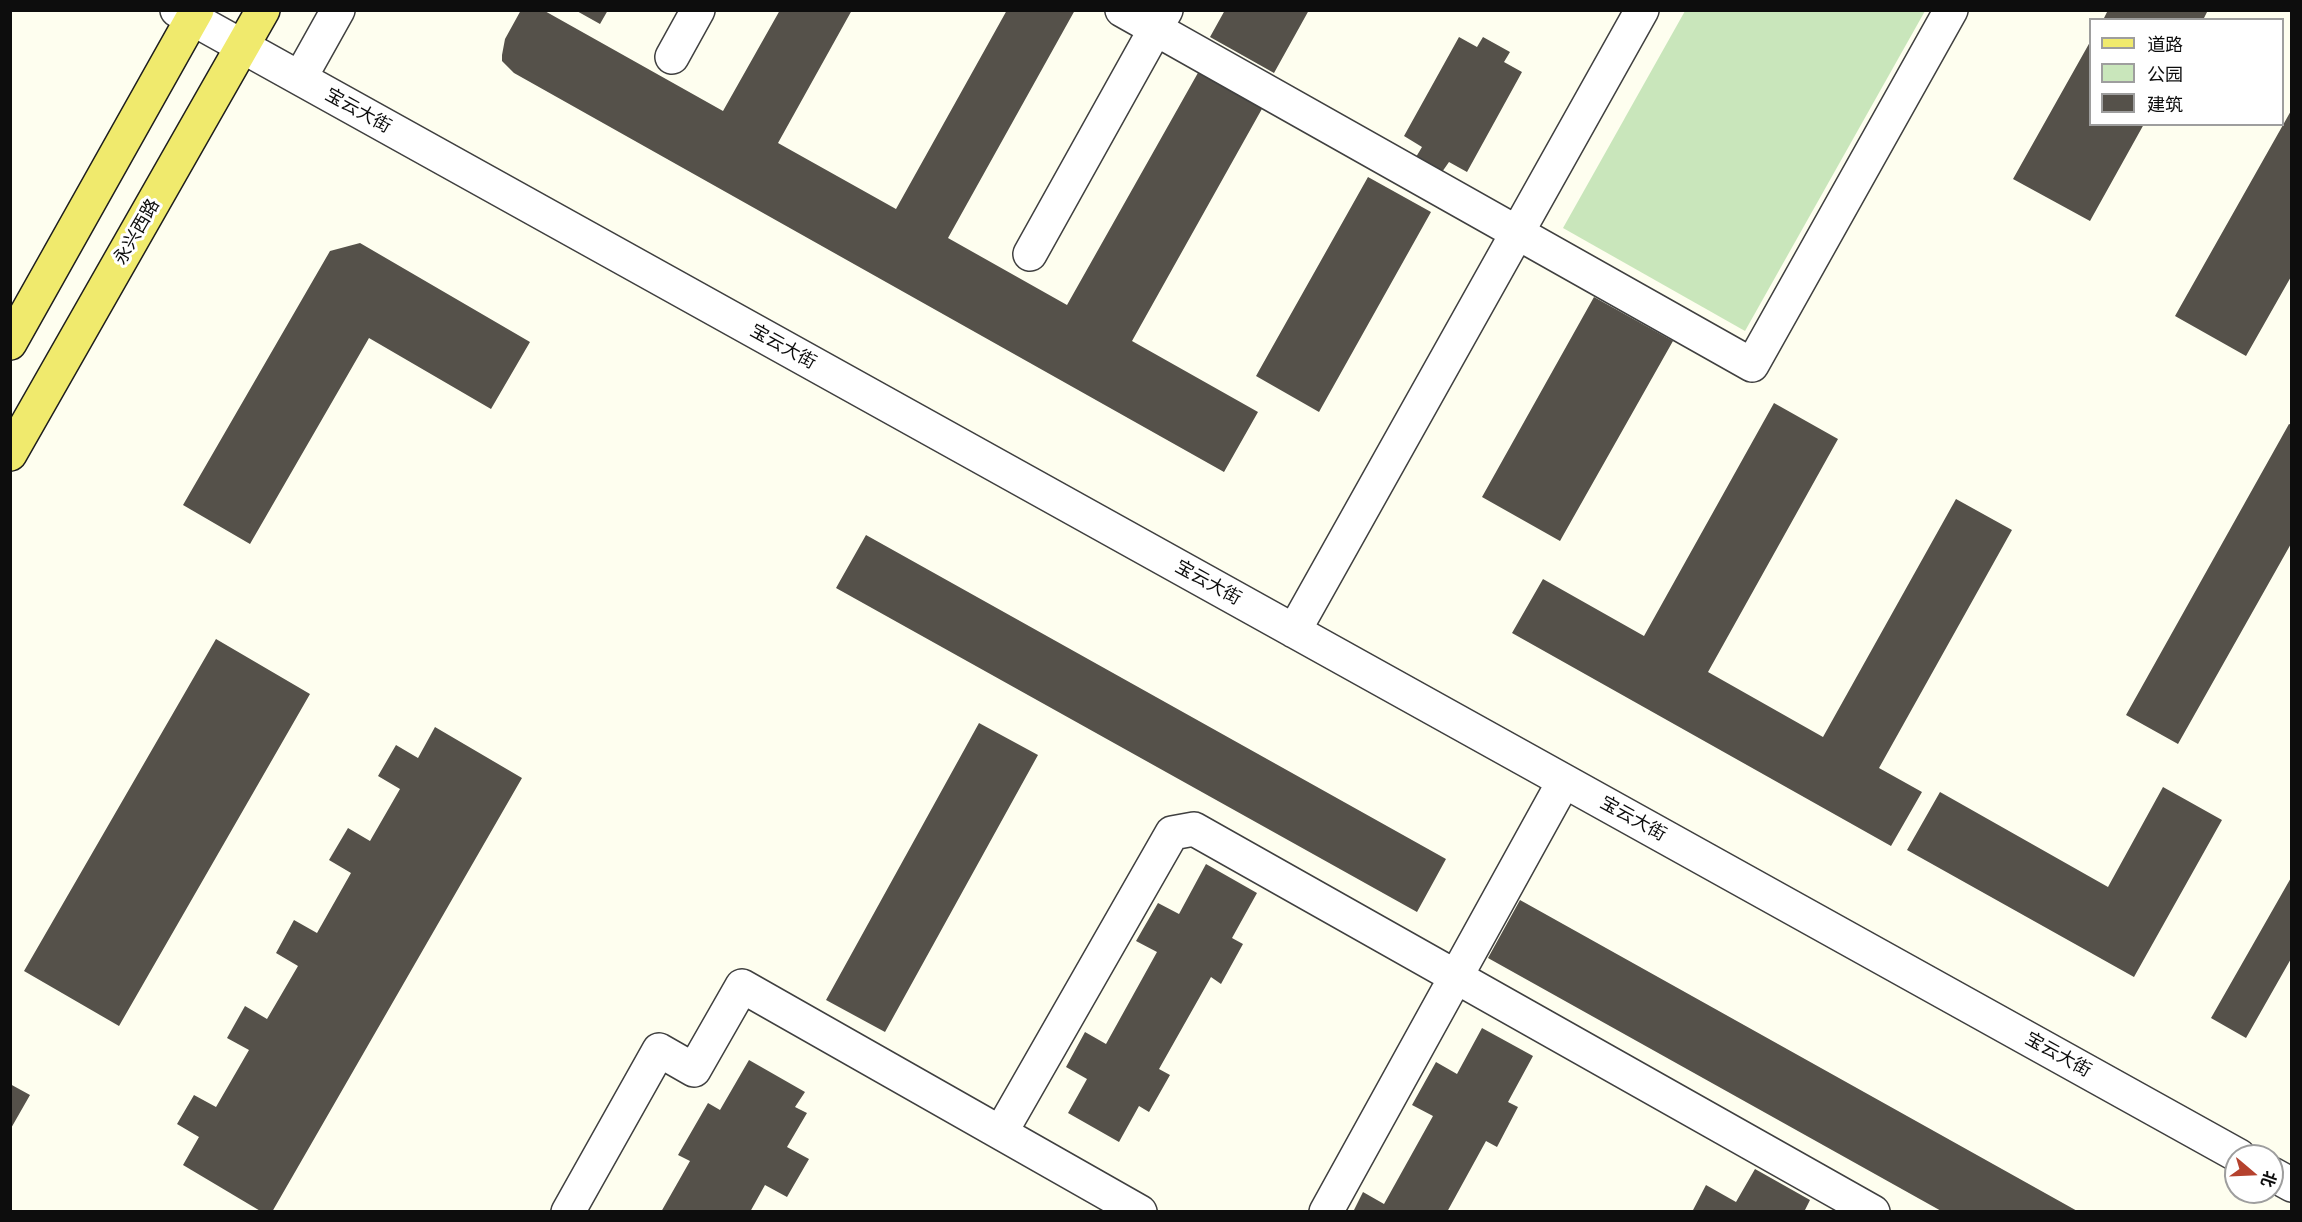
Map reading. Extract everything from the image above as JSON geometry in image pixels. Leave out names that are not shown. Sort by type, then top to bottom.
[{"type":"main road","name":"永兴西路","points":[[10,454],[263,10]]},
{"type":"main road","points":[[10,343],[189,13]]},
{"type":"street","points":[[300,78],[338,10]]},
{"type":"street","points":[[672,57],[698,10]]},
{"type":"street","points":[[1122,10],[1161,20],[1518,233],[1752,365],[1951,10]]},
{"type":"street","points":[[1294,631],[1642,10]]},
{"type":"street","name":"宝云大街","points":[[189,13],[242,47],[2224,1148]]},
{"type":"street","points":[[1030,254],[1161,20]]},
{"type":"street","points":[[1326,1212],[1564,781]]},
{"type":"street","points":[[1001,1132],[1172,833],[1194,829],[1873,1212]]},
{"type":"street","points":[[568,1212],[659,1050],[694,1070],[742,986],[1140,1212]]},
{"type":"green space","points":[[1685,11],[1925,11],[1745,331],[1563,228]]},
{"type":"building","points":[[521,10],[543,10],[723,111],[780,10],[852,10],[778,143],[896,209],[1007,10],[1075,10],[948,238],[1067,305],[1199,71],[1263,107],[1132,341],[1258,412],[1224,472],[514,73],[502,61],[502,55],[505,39]]},
{"type":"building","points":[[575,10],[608,10],[600,24]]},
{"type":"building","points":[[1225,10],[1309,10],[1274,73],[1210,37]]},
{"type":"building","points":[[2108,10],[2208,10],[2204,18],[2104,18]]},
{"type":"building","points":[[1459,37],[1477,47],[1483,37],[1510,52],[1504,62],[1522,72],[1467,172],[1449,162],[1442,172],[1416,157],[1422,147],[1404,136]]},
{"type":"building","points":[[2089,44],[2089,126],[2143,126],[2090,221],[2013,179]]},
{"type":"building","points":[[2292,109],[2292,275],[2246,356],[2175,316]]},
{"type":"building","points":[[1368,177],[1431,212],[1319,412],[1256,376]]},
{"type":"building","points":[[360,243],[530,342],[491,409],[369,338],[250,544],[183,505],[330,251]]},
{"type":"building","points":[[1594,297],[1673,341],[1560,541],[1482,497]]},
{"type":"building","points":[[1774,403],[1838,439],[1708,672],[1823,737],[1956,499],[2012,530],[1879,768],[1922,792],[1891,846],[1512,633],[1543,579],[1644,636]]},
{"type":"building","points":[[2289,424],[2292,425],[2292,542],[2178,744],[2126,715]]},
{"type":"building","points":[[866,535],[1446,859],[1417,912],[836,588]]},
{"type":"building","points":[[216,639],[310,694],[119,1026],[24,971]]},
{"type":"building","points":[[979,723],[1038,755],[885,1032],[826,1000]]},
{"type":"building","points":[[435,727],[522,778],[272,1212],[262,1212],[183,1165],[199,1137],[177,1124],[194,1095],[216,1107],[249,1050],[227,1038],[245,1006],[267,1019],[298,966],[276,953],[294,920],[317,933],[351,873],[329,860],[348,828],[370,841],[400,789],[378,776],[396,745],[418,758]]},
{"type":"building","points":[[2163,787],[2222,820],[2134,977],[1907,850],[1940,792],[2108,887]]},
{"type":"building","points":[[1206,864],[1257,893],[1232,938],[1243,944],[1221,984],[1211,977],[1159,1069],[1170,1075],[1149,1112],[1139,1106],[1119,1142],[1068,1113],[1087,1079],[1066,1067],[1085,1032],[1106,1044],[1157,952],[1136,941],[1158,903],[1179,914]]},
{"type":"building","points":[[2292,876],[2292,957],[2246,1038],[2211,1018]]},
{"type":"building","points":[[1520,900],[2079,1212],[1943,1212],[1488,958]]},
{"type":"building","points":[[1482,1028],[1533,1056],[1508,1102],[1518,1107],[1497,1147],[1486,1141],[1447,1212],[1353,1212],[1363,1192],[1384,1204],[1433,1116],[1412,1105],[1436,1062],[1457,1074]]},
{"type":"building","points":[[749,1060],[805,1092],[795,1107],[807,1113],[787,1147],[809,1159],[787,1197],[765,1185],[750,1212],[661,1212],[690,1161],[678,1155],[708,1103],[720,1110]]},
{"type":"building","points":[[10,1084],[30,1095],[10,1130]]},
{"type":"building","points":[[1755,1169],[1810,1200],[1804,1212],[1692,1212],[1706,1185],[1736,1202]]}]
